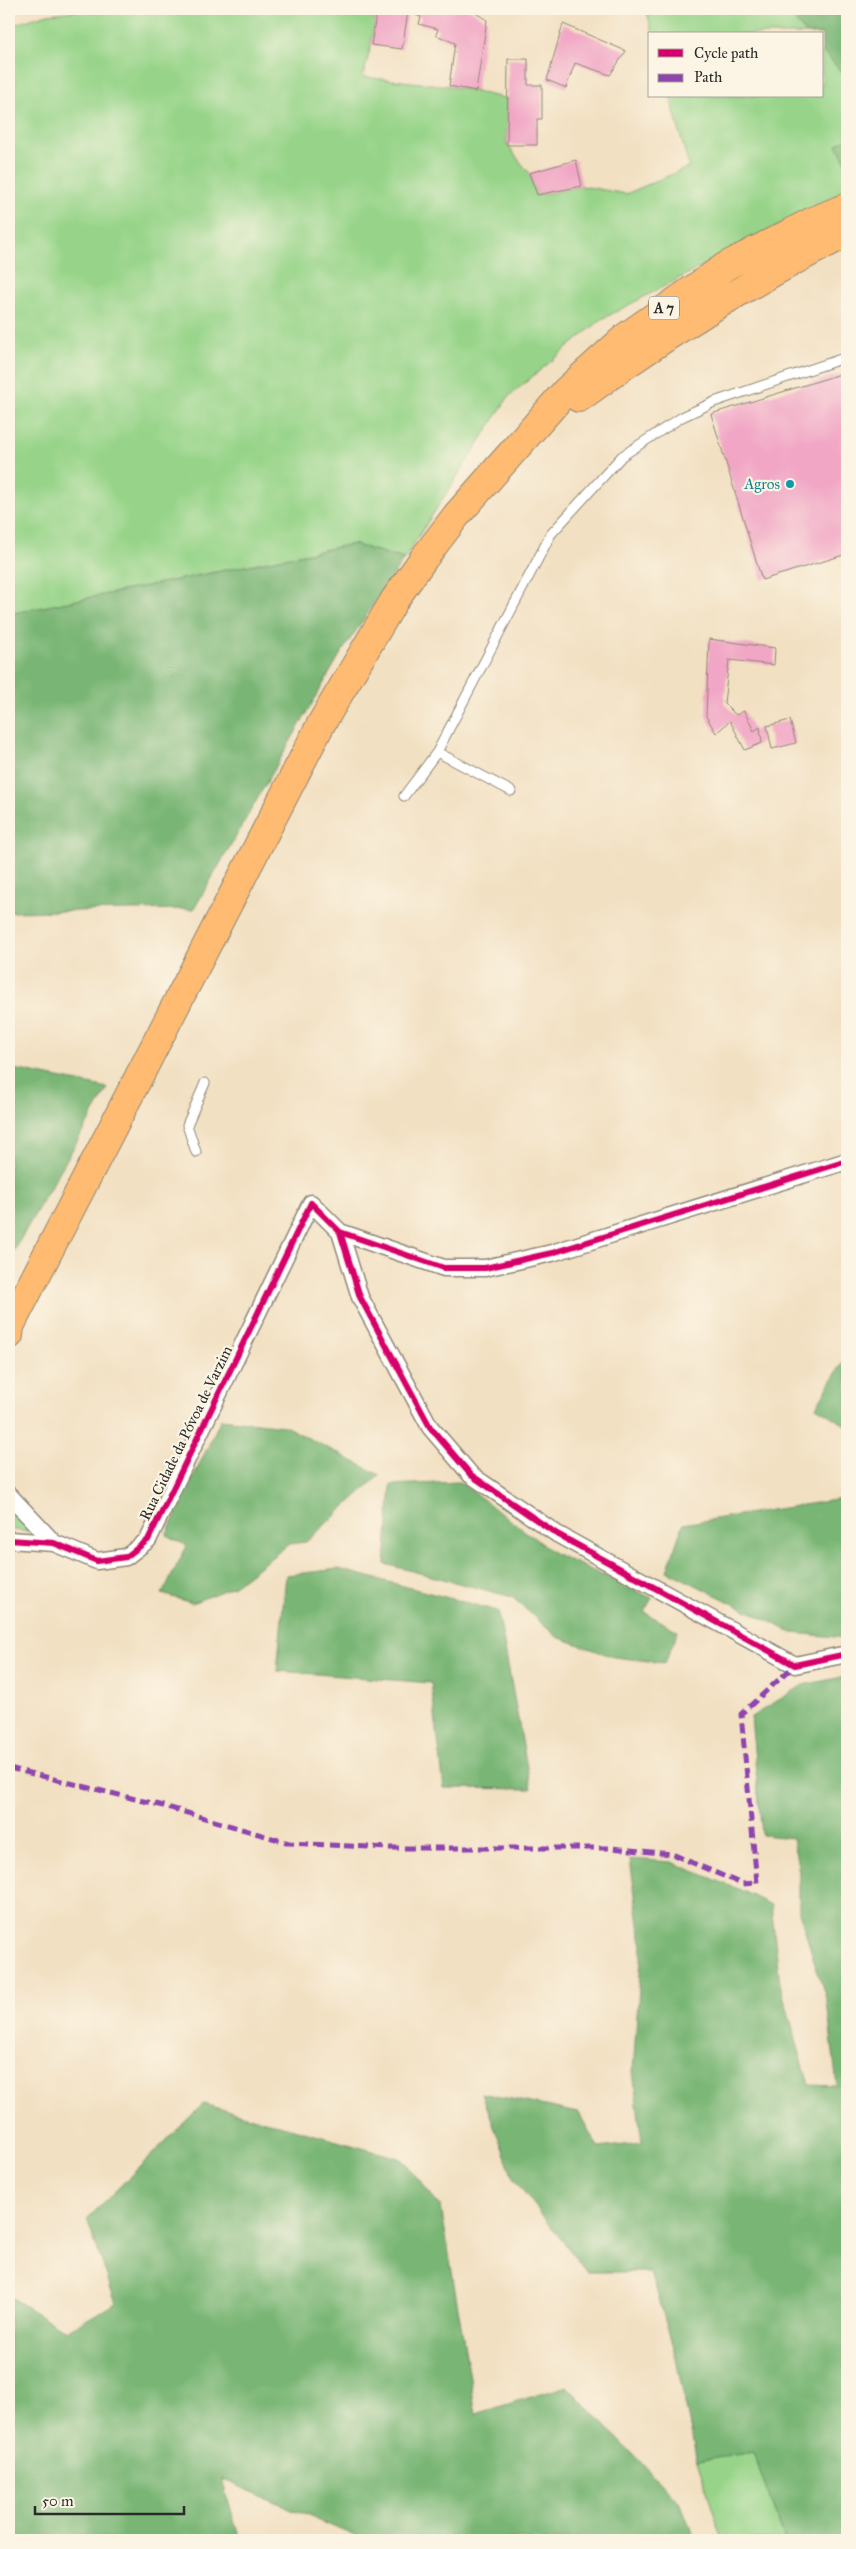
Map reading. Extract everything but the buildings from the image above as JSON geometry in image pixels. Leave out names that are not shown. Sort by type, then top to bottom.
[{"type":"highway","name":"A 7","points":[[512,452],[584,373],[654,315],[702,282],[758,248],[847,207]]},
{"type":"highway","name":"A 7","points":[[512,452],[570,404],[633,359],[705,312],[792,261],[847,233]]},
{"type":"highway","points":[[792,261],[847,250]]},
{"type":"highway","points":[[9,1330],[209,939],[346,680],[395,599],[419,565],[456,516],[512,452]]},
{"type":"street","points":[[340,1232],[444,1268],[485,1268],[552,1253],[847,1161]]},
{"type":"street","name":"Rua Cidade da Póvoa de Varzim","points":[[9,1540],[54,1543],[97,1561],[126,1557],[148,1540],[311,1204],[340,1232]]},
{"type":"street","points":[[340,1232],[360,1297],[425,1418],[471,1475],[557,1534],[795,1665],[847,1654]]},
{"type":"street","points":[[9,1495],[54,1543]]},
{"type":"lane","points":[[404,796],[437,752],[551,534],[622,456],[682,417],[714,402],[847,358]]},
{"type":"lane","points":[[437,752],[511,791]]},
{"type":"lane","points":[[196,1152],[186,1125],[205,1083]]},
{"type":"green space","points":[[93,9],[377,9],[363,77],[449,86],[508,99],[507,145],[529,173],[537,195],[582,186],[626,194],[689,167],[671,98],[824,98],[824,52],[847,78],[847,138],[837,145],[847,164],[847,190],[602,319],[509,396],[404,559],[353,544],[9,614],[9,26],[48,14]]},
{"type":"green space","points":[[646,9],[784,9],[805,32],[652,32]]},
{"type":"green space","points":[[784,9],[847,9],[847,78],[824,52],[824,32],[805,32]]},
{"type":"green space","points":[[847,138],[847,164],[837,145]]},
{"type":"green space","points":[[353,544],[404,559],[341,653],[194,909],[9,912],[9,614]]},
{"type":"green space","points":[[9,1068],[108,1088],[9,1259]]},
{"type":"green space","points":[[847,1355],[847,1426],[816,1407]]},
{"type":"green space","points":[[221,1419],[285,1426],[380,1475],[306,1542],[289,1544],[234,1586],[192,1603],[162,1594],[187,1546],[166,1535]]},
{"type":"green space","points":[[460,1482],[554,1553],[652,1598],[644,1612],[678,1631],[665,1663],[614,1657],[557,1637],[512,1597],[385,1564],[391,1485]]},
{"type":"green space","points":[[847,1498],[847,1638],[793,1633],[667,1571],[683,1524]]},
{"type":"green space","points":[[9,1506],[18,1520],[36,1533],[9,1529]]},
{"type":"green space","points":[[339,1569],[498,1611],[531,1789],[444,1788],[431,1683],[277,1671],[286,1575]]},
{"type":"green space","points":[[847,1676],[847,2540],[785,2540],[753,2452],[697,2461],[675,2354],[651,2272],[587,2272],[513,2178],[482,2093],[579,2113],[598,2148],[642,2143],[633,2071],[642,1946],[630,1859],[672,1862],[745,1892],[771,1905],[780,1984],[809,2085],[837,2086],[827,2002],[799,1912],[799,1872],[793,1838],[762,1835],[751,1717],[803,1685]]},
{"type":"green space","points":[[203,2104],[402,2159],[441,2207],[476,2414],[567,2386],[681,2504],[695,2540],[364,2540],[222,2479],[240,2540],[9,2540],[9,2296],[66,2331],[116,2303],[87,2219]]},
{"type":"green space","points":[[753,2452],[785,2540],[723,2540],[697,2461]]},
{"type":"marked path","points":[[9,1768],[164,1806],[289,1843],[391,1848],[612,1848],[672,1854],[742,1884],[757,1883],[741,1714],[795,1665]]},
{"type":"cycle path","points":[[9,1540],[54,1543],[97,1561],[126,1557],[148,1540],[311,1203],[340,1232],[444,1268],[485,1268],[552,1253],[847,1161]]},
{"type":"cycle path","points":[[340,1232],[360,1297],[430,1427],[471,1475],[557,1534],[795,1665],[847,1654]]},
{"type":"place","name":"Agros","points":[[790,484]]}]
